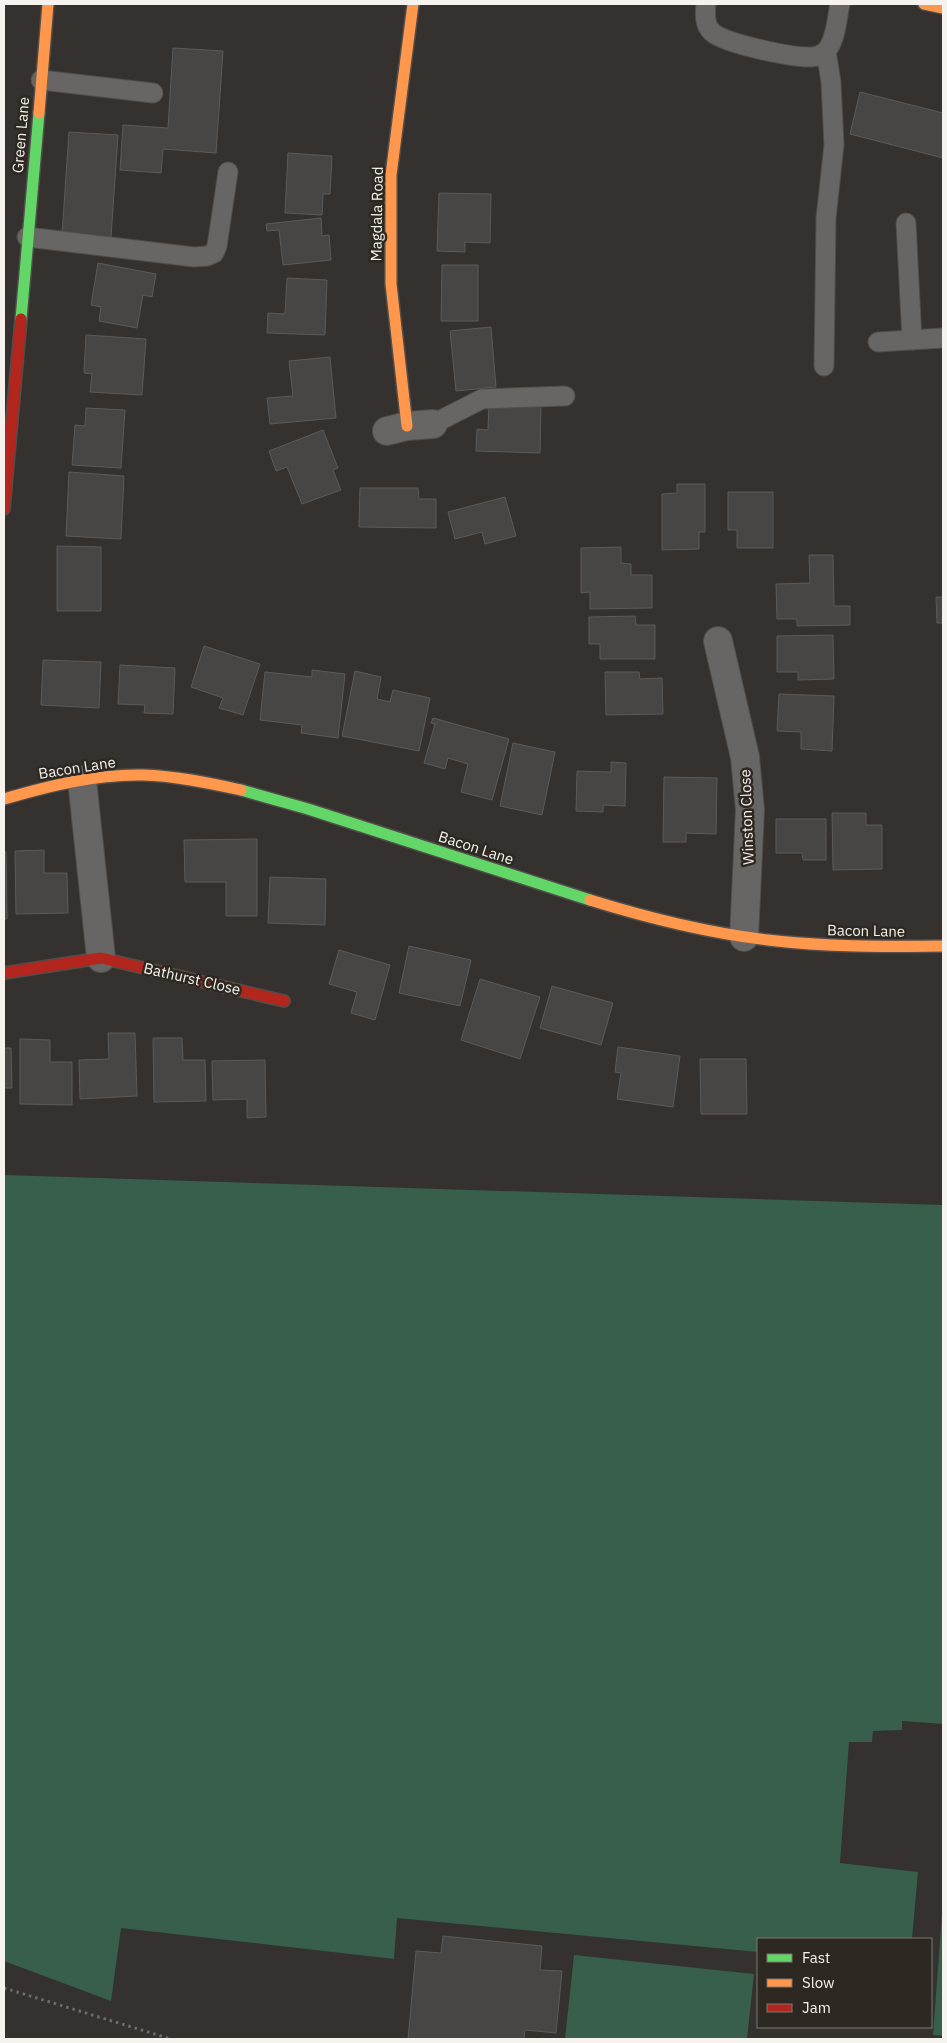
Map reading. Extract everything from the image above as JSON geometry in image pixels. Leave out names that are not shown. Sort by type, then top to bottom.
[{"type":"street","name":"Green Lane","points":[[4,509],[48,4]]},
{"type":"street","name":"Magdala Road","points":[[409,427],[391,284],[391,175],[413,4]]},
{"type":"street","points":[[924,4],[943,8]]},
{"type":"street","name":"Winston Close","points":[[718,641],[745,757],[750,810],[744,937]]},
{"type":"street","name":"Bacon Lane","points":[[4,800],[82,780],[111,776],[180,779],[253,792],[622,910],[744,937],[853,947],[943,946]]},
{"type":"street","points":[[82,780],[101,958]]},
{"type":"street","name":"Bathurst Close","points":[[4,973],[101,958],[284,1001]]},
{"type":"lane","points":[[706,4],[705,18],[711,31],[721,39],[787,55],[814,57],[826,51],[833,38],[840,4]]},
{"type":"lane","points":[[824,366],[826,218],[834,145],[831,82],[826,51]]},
{"type":"lane","points":[[41,80],[153,93]]},
{"type":"lane","points":[[28,237],[174,256],[207,256],[214,253],[217,246],[228,172]]},
{"type":"lane","points":[[906,222],[912,340]]},
{"type":"lane","points":[[878,342],[943,338]]},
{"type":"lane","points":[[409,427],[482,399],[565,396]]},
{"type":"path","points":[[4,1988],[171,2039]]},
{"type":"green space","points":[[4,1175],[943,1205],[943,1724],[902,1721],[902,1730],[873,1731],[872,1742],[849,1742],[840,1863],[918,1872],[912,1938],[757,1938],[757,1952],[397,1918],[394,1959],[121,1928],[111,2001],[4,1961]]},
{"type":"green space","points":[[943,1900],[943,2036],[933,2035]]},
{"type":"green space","points":[[574,1955],[754,1974],[747,2039],[565,2039]]},
{"type":"building","points":[[173,48],[223,51],[216,153],[163,149],[161,173],[120,170],[123,125],[168,128]]},
{"type":"building","points":[[860,92],[943,113],[943,158],[850,134]]},
{"type":"building","points":[[69,132],[118,135],[111,237],[62,234]]},
{"type":"building","points":[[288,153],[332,156],[330,194],[323,194],[322,215],[285,213]]},
{"type":"building","points":[[439,193],[491,194],[490,243],[465,242],[465,252],[437,251]]},
{"type":"building","points":[[321,218],[322,236],[329,235],[331,260],[283,265],[279,230],[267,231],[266,224]]},
{"type":"building","points":[[98,263],[156,274],[152,297],[143,295],[137,328],[99,321],[101,307],[91,305]]},
{"type":"building","points":[[442,265],[478,265],[478,321],[441,321]]},
{"type":"building","points":[[287,278],[327,280],[325,335],[267,333],[268,313],[285,314]]},
{"type":"building","points":[[491,327],[496,387],[456,391],[450,331]]},
{"type":"building","points":[[86,335],[146,339],[142,395],[90,392],[92,374],[84,373]]},
{"type":"building","points":[[330,357],[336,418],[270,424],[267,398],[293,396],[289,361]]},
{"type":"building","points":[[489,403],[541,405],[540,453],[476,451],[477,429],[488,430]]},
{"type":"building","points":[[86,408],[125,410],[121,468],[72,465],[75,425],[85,426]]},
{"type":"building","points":[[323,430],[338,468],[333,470],[341,490],[302,504],[287,467],[276,471],[269,451]]},
{"type":"building","points":[[69,472],[124,476],[121,539],[66,536]]},
{"type":"building","points":[[677,484],[705,484],[705,532],[699,532],[699,549],[662,550],[662,494],[677,493]]},
{"type":"building","points":[[360,488],[418,488],[419,499],[436,499],[436,528],[359,527]]},
{"type":"building","points":[[728,492],[773,492],[773,548],[737,548],[737,530],[728,530]]},
{"type":"building","points":[[505,497],[516,536],[485,544],[482,532],[455,539],[448,512]]},
{"type":"building","points":[[57,546],[101,547],[101,611],[57,611]]},
{"type":"building","points":[[621,547],[621,563],[631,564],[631,575],[652,575],[652,608],[590,609],[590,592],[581,593],[581,548]]},
{"type":"building","points":[[809,555],[833,555],[834,606],[850,606],[850,625],[797,626],[797,619],[777,619],[776,584],[810,583]]},
{"type":"building","points":[[936,597],[943,597],[943,623],[937,623]]},
{"type":"building","points":[[635,616],[636,625],[655,625],[655,659],[600,659],[600,644],[589,644],[589,617]]},
{"type":"building","points":[[833,635],[834,679],[798,680],[798,672],[777,672],[777,636]]},
{"type":"building","points":[[204,646],[260,664],[243,715],[219,708],[223,698],[191,687]]},
{"type":"building","points":[[43,660],[101,662],[99,708],[41,705]]},
{"type":"building","points":[[120,665],[175,668],[173,714],[144,713],[145,705],[118,704]]},
{"type":"building","points":[[312,670],[345,674],[338,738],[301,733],[302,725],[260,720],[265,672],[312,677]]},
{"type":"building","points":[[355,671],[381,677],[377,699],[390,702],[393,690],[430,698],[419,751],[342,736]]},
{"type":"building","points":[[605,672],[639,672],[640,679],[662,678],[663,714],[606,715]]},
{"type":"building","points":[[779,694],[834,696],[832,751],[801,749],[801,732],[777,731]]},
{"type":"building","points":[[433,718],[509,739],[492,800],[461,792],[468,764],[448,758],[445,769],[424,763],[435,724],[431,723]]},
{"type":"building","points":[[513,743],[555,752],[542,815],[500,806]]},
{"type":"building","points":[[611,762],[626,763],[625,806],[603,805],[603,812],[576,811],[577,771],[611,772]]},
{"type":"building","points":[[664,777],[717,778],[716,834],[686,833],[686,842],[663,842]]},
{"type":"building","points":[[832,813],[866,813],[866,825],[882,825],[882,869],[833,870]]},
{"type":"building","points":[[776,819],[826,819],[826,860],[803,860],[802,853],[776,853]]},
{"type":"building","points":[[257,839],[257,916],[226,916],[226,882],[185,882],[184,840]]},
{"type":"building","points":[[44,850],[44,873],[67,873],[68,913],[16,914],[15,851]]},
{"type":"building","points":[[4,852],[6,852],[7,919],[4,919]]},
{"type":"building","points":[[270,877],[326,879],[325,925],[268,923]]},
{"type":"building","points":[[409,946],[471,960],[460,1006],[399,993]]},
{"type":"building","points":[[339,950],[390,965],[375,1020],[351,1013],[357,992],[329,984]]},
{"type":"building","points":[[480,979],[540,997],[520,1059],[461,1040]]},
{"type":"building","points":[[552,986],[613,1003],[601,1045],[540,1028]]},
{"type":"building","points":[[108,1033],[135,1033],[137,1096],[80,1099],[79,1060],[109,1059]]},
{"type":"building","points":[[153,1038],[182,1038],[183,1060],[205,1060],[206,1101],[154,1102]]},
{"type":"building","points":[[20,1039],[50,1040],[50,1062],[72,1062],[72,1105],[20,1104]]},
{"type":"building","points":[[618,1047],[680,1056],[673,1107],[617,1099],[621,1073],[615,1072]]},
{"type":"building","points":[[4,1048],[11,1048],[12,1088],[4,1088]]},
{"type":"building","points":[[700,1059],[746,1059],[747,1114],[701,1114]]},
{"type":"building","points":[[265,1060],[266,1117],[247,1118],[247,1099],[213,1100],[212,1061]]},
{"type":"building","points":[[443,1936],[542,1946],[540,1970],[562,1971],[556,2033],[525,2030],[524,2039],[408,2039],[416,1951],[441,1953]]},
{"type":"traffic: fast","points":[[21,319],[39,113]]},
{"type":"traffic: fast","points":[[241,790],[308,809],[590,900]]},
{"type":"traffic: slow","points":[[39,113],[48,4]]},
{"type":"traffic: slow","points":[[407,426],[391,284],[391,175],[413,4]]},
{"type":"traffic: slow","points":[[924,4],[943,8]]},
{"type":"traffic: slow","points":[[4,799],[72,782],[125,775],[180,778],[241,790]]},
{"type":"traffic: slow","points":[[590,900],[678,924],[768,940],[855,946],[943,946]]},
{"type":"traffic: jam","points":[[4,509],[21,319]]},
{"type":"traffic: jam","points":[[4,973],[101,958],[284,1001]]}]
